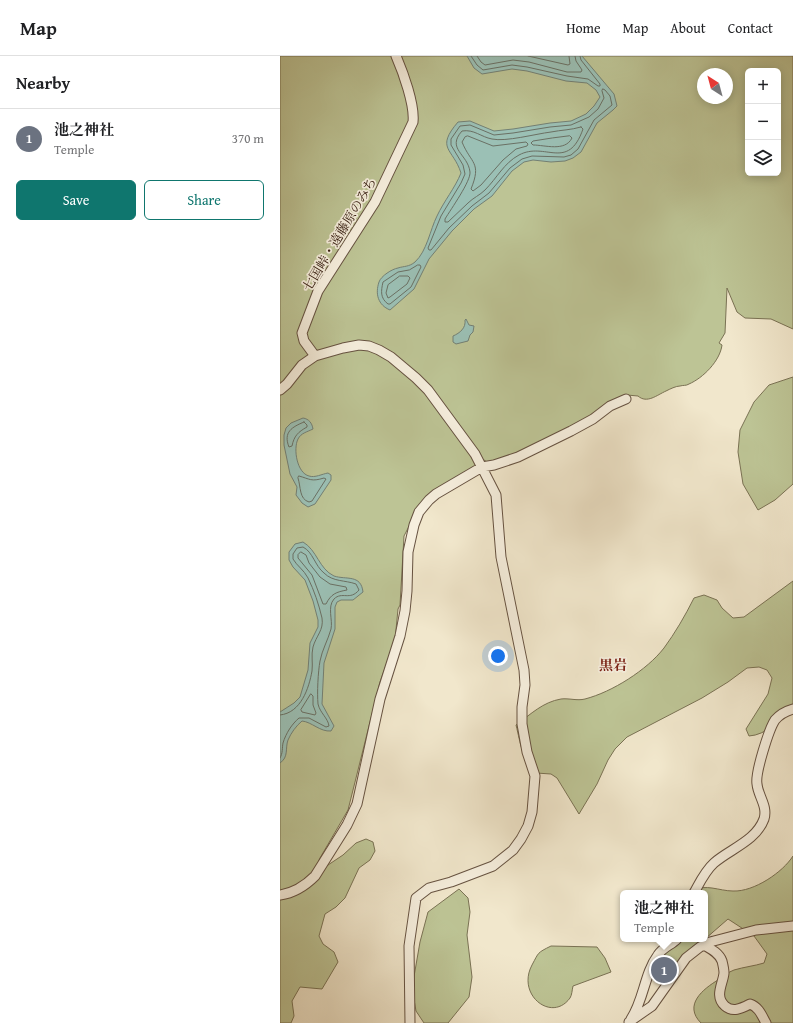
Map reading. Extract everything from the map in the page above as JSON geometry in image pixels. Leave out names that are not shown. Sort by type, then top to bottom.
[{"type":"street","name":"七国峠・遠藤原のみち","points":[[315,356],[304,342],[302,333],[318,291],[372,207],[413,122],[414,113],[412,104],[396,56]]},
{"type":"street","points":[[280,390],[287,384],[302,365],[315,356],[359,345],[374,348],[390,357],[428,390],[475,454],[496,495],[501,557],[524,670],[525,685],[522,707],[522,724],[527,752],[535,776],[532,812],[522,839],[505,858],[493,866],[451,882],[429,888],[416,898],[408,946],[410,1023]]},
{"type":"street","points":[[280,895],[299,889],[315,876],[347,825],[357,804],[380,699],[400,636],[407,591],[408,552],[414,524],[419,512],[436,494],[482,467],[494,465],[518,457],[572,431],[593,419],[610,406],[626,399]]},
{"type":"street","points":[[696,890],[706,872],[713,864],[750,838],[756,832],[763,820],[765,808],[757,784],[760,765],[773,724],[782,714],[793,708]]},
{"type":"street","points":[[629,1023],[652,1006],[686,958],[704,945],[756,930],[793,926]]},
{"type":"street","points":[[629,1023],[637,1011],[643,987],[658,955],[673,942]]},
{"type":"street","points":[[704,945],[715,952],[721,959],[724,966],[724,973],[719,992],[723,1004],[733,1010],[750,1004],[753,1005],[758,1008],[766,1023]]},
{"type":"green space","points":[[280,56],[793,56],[793,329],[771,319],[745,318],[737,312],[727,288],[725,333],[719,343],[722,345],[721,351],[714,363],[700,378],[688,385],[675,387],[648,399],[627,395],[589,417],[512,456],[489,463],[484,460],[422,501],[404,536],[400,605],[398,609],[395,640],[380,682],[348,810],[320,858],[315,870],[319,871],[343,855],[356,843],[366,839],[373,842],[375,851],[370,860],[359,868],[345,898],[336,907],[325,914],[319,936],[323,944],[334,952],[338,962],[322,989],[300,987],[292,1001],[294,1016],[291,1023],[280,1023]]},
{"type":"green space","points":[[793,377],[793,484],[775,500],[758,510],[743,484],[738,452],[740,430],[754,402],[769,385]]},
{"type":"green space","points":[[793,581],[793,711],[767,730],[749,736],[746,729],[768,694],[772,678],[767,670],[759,667],[747,668],[702,698],[627,737],[615,749],[608,760],[597,784],[579,814],[557,778],[551,774],[536,773],[531,767],[524,756],[516,725],[532,713],[548,703],[561,699],[582,700],[595,696],[617,686],[639,672],[664,648],[680,624],[694,598],[704,595],[717,600],[722,608],[733,618],[744,617]]},
{"type":"green space","points":[[793,856],[793,1023],[701,1023],[694,1010],[697,998],[701,993],[732,971],[764,963],[767,954],[754,936],[728,919],[708,936],[708,890],[691,890],[693,888],[710,888],[733,891],[750,888],[767,880]]},
{"type":"green space","points":[[459,889],[468,898],[470,912],[467,935],[472,977],[469,997],[448,1023],[424,1023],[416,1011],[412,988],[420,942],[428,912]]},
{"type":"green space","points":[[666,942],[701,942],[657,980],[652,976]]},
{"type":"green space","points":[[551,946],[597,947],[605,958],[611,972],[573,986],[570,998],[563,1005],[554,1008],[546,1006],[538,1002],[532,995],[528,976],[537,955]]},
{"type":"water","points":[[467,56],[582,56],[614,94],[617,106],[597,123],[581,152],[573,158],[565,161],[551,162],[533,160],[524,162],[512,171],[492,196],[474,209],[452,231],[429,259],[414,289],[390,310],[386,308],[378,299],[377,291],[380,280],[390,271],[411,265],[423,252],[437,216],[461,173],[448,148],[447,143],[451,131],[458,122],[470,121],[494,131],[571,121],[586,114],[600,97],[596,90],[587,83],[566,81],[527,71],[512,69],[482,74],[474,68]]},
{"type":"water","points":[[466,319],[469,325],[474,326],[473,332],[468,341],[456,344],[453,342],[453,336],[462,330]]},
{"type":"water","points":[[303,418],[310,422],[313,429],[302,434],[298,439],[296,454],[299,466],[305,474],[309,476],[328,473],[331,475],[331,480],[315,504],[308,507],[302,503],[296,495],[297,487],[290,474],[284,445],[286,428],[291,423]]},
{"type":"water","points":[[303,542],[308,545],[329,573],[334,576],[356,580],[362,586],[363,592],[353,600],[341,600],[337,602],[335,607],[335,629],[324,663],[322,704],[334,726],[331,731],[327,731],[302,721],[289,737],[285,758],[280,763],[280,712],[300,697],[308,670],[310,643],[318,627],[318,620],[313,601],[305,580],[293,567],[289,560],[289,552],[295,544]]},
{"type":"place","name":"池之神社","points":[[664,970]]},
{"type":"district","name":"黒岩","points":[[613,665]]}]
